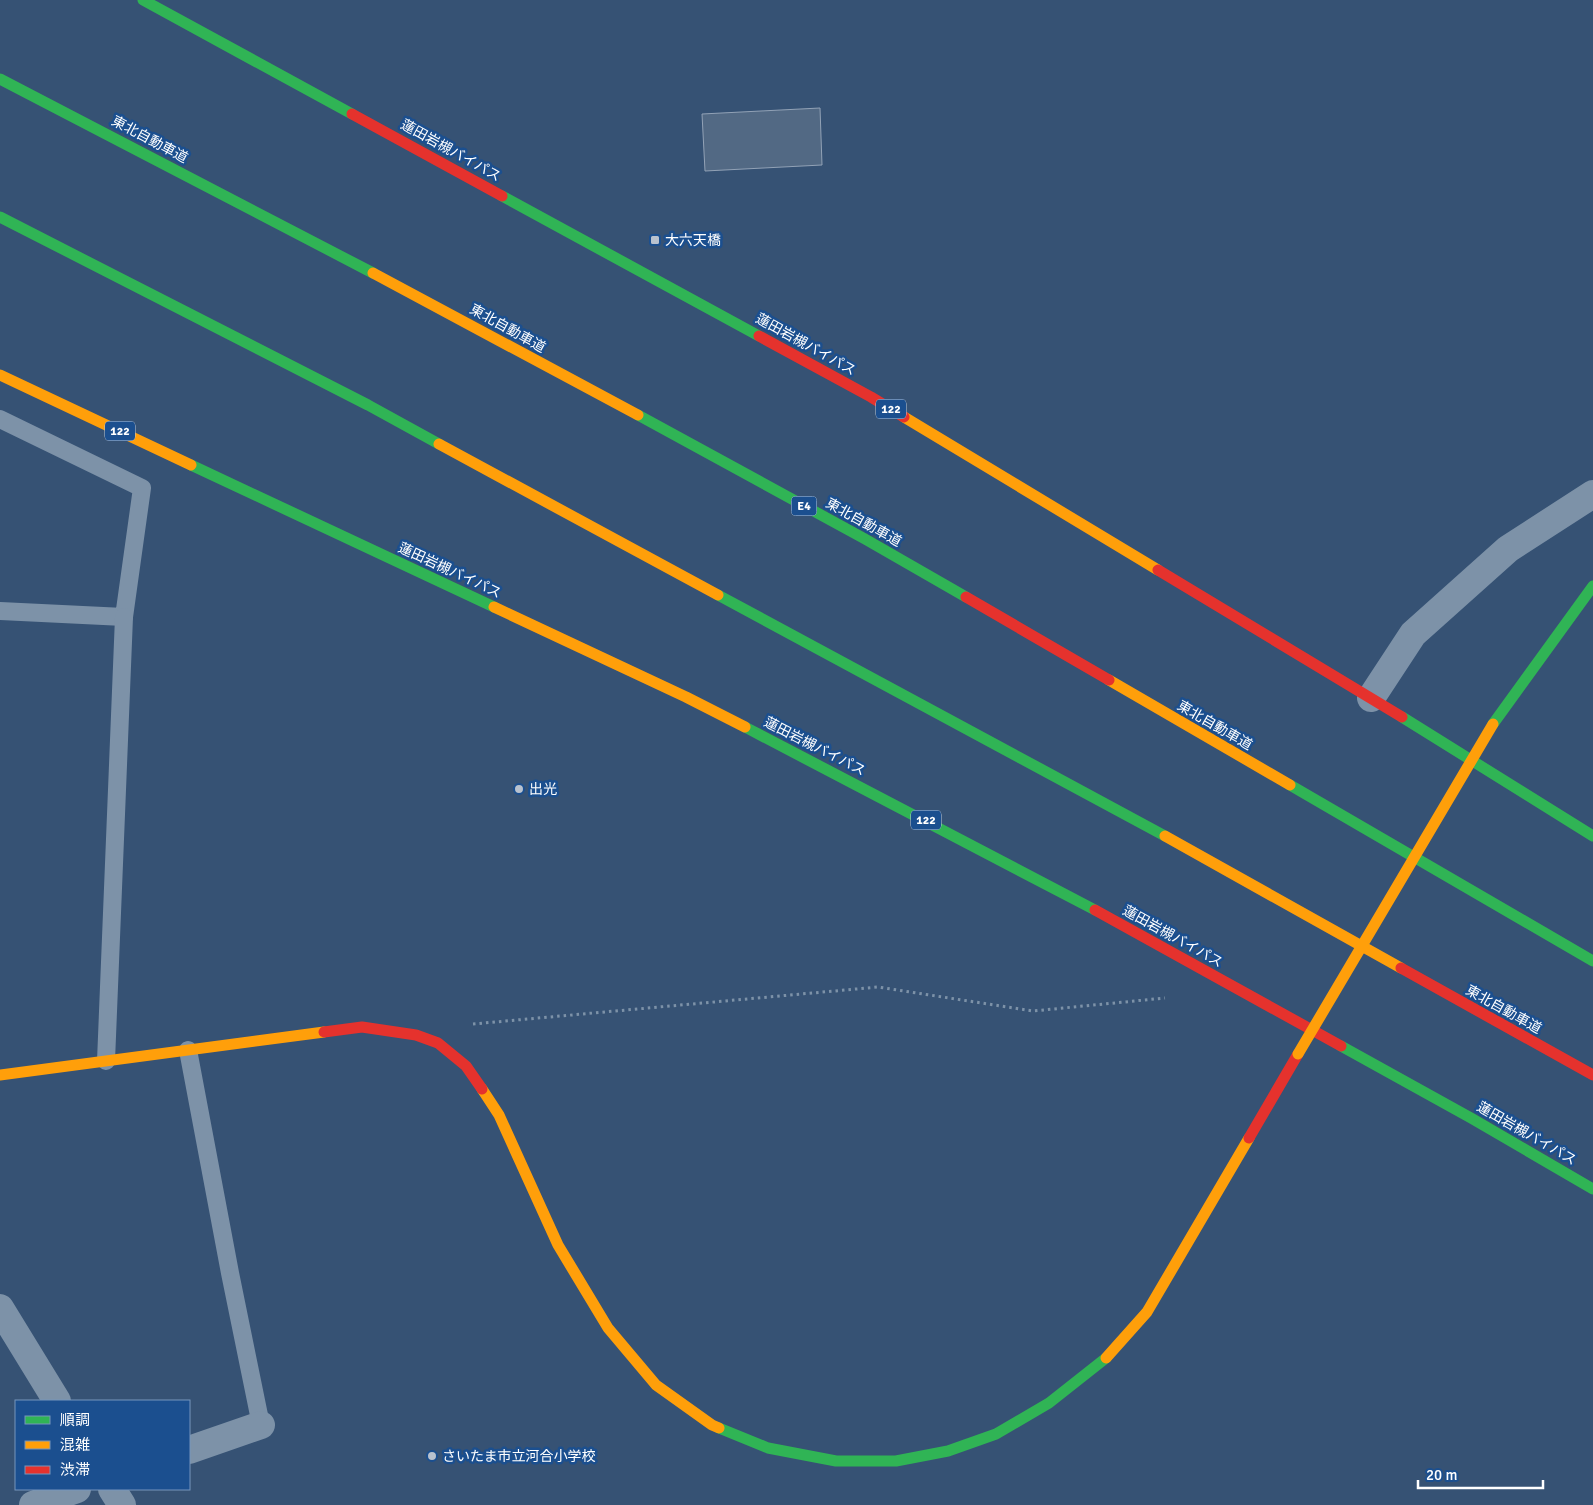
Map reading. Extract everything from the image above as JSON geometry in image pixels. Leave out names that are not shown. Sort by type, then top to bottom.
[{"type":"main road","name":"蓮田岩槻バイパス","points":[[143,0],[172,7],[871,397],[1371,698],[1593,836]]},
{"type":"main road","name":"東北自動車道","points":[[0,79],[428,301],[865,539],[1593,961]]},
{"type":"main road","name":"東北自動車道","points":[[0,217],[368,405],[1166,837],[1593,1075]]},
{"type":"main road","name":"蓮田岩槻バイパス","points":[[0,375],[686,697],[803,756],[1054,887],[1471,1118],[1593,1189]]},
{"type":"main road","points":[[0,1075],[362,1027],[402,1032],[438,1043],[466,1066],[499,1115],[558,1245],[608,1328],[656,1385],[712,1425],[768,1448],[836,1461],[896,1461],[948,1451],[996,1434],[1049,1403],[1103,1361],[1147,1312],[1493,724],[1593,586]]},
{"type":"street","points":[[1371,698],[1413,634],[1508,549],[1593,494]]},
{"type":"street","points":[[0,1308],[56,1400]]},
{"type":"street","points":[[190,1450],[261,1425]]},
{"type":"street","points":[[33,1505],[74,1490]]},
{"type":"street","points":[[113,1490],[122,1505]]},
{"type":"lane","points":[[0,419],[142,488],[124,617],[106,1061]]},
{"type":"lane","points":[[0,610],[124,617]]},
{"type":"lane","points":[[188,1050],[261,1425]]},
{"type":"path","points":[[464,1025],[878,987],[1033,1010],[1165,998]]},
{"type":"building","points":[[820,108],[822,165],[705,171],[702,114]]},
{"type":"traffic: fast","points":[[143,0],[352,114]]},
{"type":"traffic: fast","points":[[0,79],[373,273]]},
{"type":"traffic: fast","points":[[502,196],[759,336]]},
{"type":"traffic: fast","points":[[0,217],[368,405],[439,444]]},
{"type":"traffic: fast","points":[[638,415],[865,539],[966,597]]},
{"type":"traffic: fast","points":[[191,465],[494,607]]},
{"type":"traffic: fast","points":[[1493,724],[1593,586]]},
{"type":"traffic: fast","points":[[718,595],[1165,836]]},
{"type":"traffic: fast","points":[[1402,717],[1593,836]]},
{"type":"traffic: fast","points":[[745,727],[1095,910]]},
{"type":"traffic: fast","points":[[1290,785],[1593,961]]},
{"type":"traffic: fast","points":[[1341,1046],[1471,1118],[1593,1189]]},
{"type":"traffic: fast","points":[[719,1428],[768,1448],[836,1461],[896,1461],[948,1451],[996,1434],[1049,1403],[1106,1358]]},
{"type":"traffic: slow","points":[[373,273],[638,415]]},
{"type":"traffic: slow","points":[[0,375],[191,465]]},
{"type":"traffic: slow","points":[[904,417],[1158,570]]},
{"type":"traffic: slow","points":[[439,444],[718,595]]},
{"type":"traffic: slow","points":[[494,607],[686,697],[745,727]]},
{"type":"traffic: slow","points":[[1109,680],[1290,785]]},
{"type":"traffic: slow","points":[[1298,1054],[1493,724]]},
{"type":"traffic: slow","points":[[1165,836],[1401,968]]},
{"type":"traffic: slow","points":[[0,1075],[324,1032]]},
{"type":"traffic: slow","points":[[482,1089],[499,1115],[558,1245],[608,1328],[656,1385],[719,1428]]},
{"type":"traffic: slow","points":[[1106,1358],[1147,1312],[1249,1138]]},
{"type":"traffic: jam","points":[[352,114],[502,196]]},
{"type":"traffic: jam","points":[[759,336],[904,417]]},
{"type":"traffic: jam","points":[[1158,570],[1402,717]]},
{"type":"traffic: jam","points":[[966,597],[1109,680]]},
{"type":"traffic: jam","points":[[1095,910],[1341,1046]]},
{"type":"traffic: jam","points":[[1401,968],[1593,1075]]},
{"type":"traffic: jam","points":[[324,1032],[362,1027],[416,1035],[438,1043],[466,1066],[482,1089]]},
{"type":"traffic: jam","points":[[1249,1138],[1298,1054]]},
{"type":"place","name":"大六天橋","points":[[655,240]]},
{"type":"place","name":"出光","points":[[519,789]]},
{"type":"place","name":"さいたま市立河合小学校","points":[[432,1456]]}]
